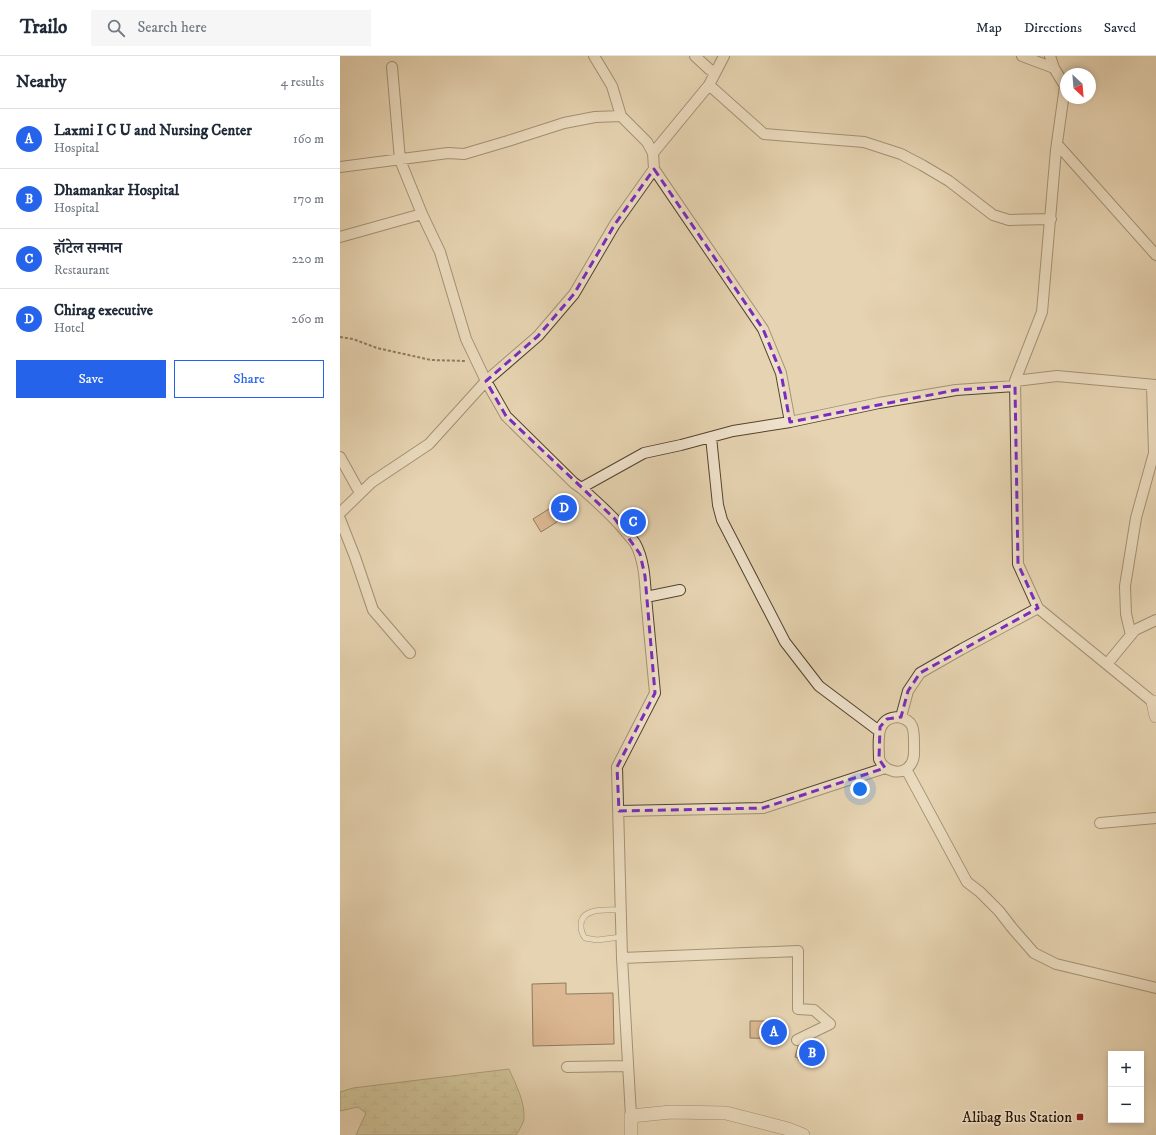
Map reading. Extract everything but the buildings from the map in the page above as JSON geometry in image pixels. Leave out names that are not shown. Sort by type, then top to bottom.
[{"type":"street","points":[[594,56],[612,86],[621,116],[647,142],[653,153],[654,169],[763,328],[781,373],[790,422]]},
{"type":"street","points":[[695,56],[708,69],[715,72]]},
{"type":"street","points":[[653,153],[709,85],[724,56]]},
{"type":"street","points":[[1022,56],[1054,68]]},
{"type":"street","points":[[1050,56],[1054,68],[1065,86],[1057,144],[1042,312],[1015,384],[1018,564],[1038,608],[1154,702],[1156,716]]},
{"type":"street","points":[[392,67],[400,160],[422,214],[440,252],[466,339],[486,381],[506,416],[574,483],[600,504],[615,519],[635,544],[640,554],[645,576],[655,693],[618,767],[621,937],[631,1135]]},
{"type":"street","points":[[709,85],[764,134],[864,142],[901,154],[922,165],[949,181],[993,215],[1009,220],[1051,219]]},
{"type":"street","points":[[340,167],[448,153],[464,154],[564,123],[595,117],[621,116]]},
{"type":"street","points":[[1057,144],[1156,255]]},
{"type":"street","points":[[340,513],[372,482],[429,444],[486,381],[538,336],[574,294],[615,224],[654,169]]},
{"type":"street","points":[[340,237],[422,214]]},
{"type":"street","points":[[581,488],[644,453],[711,437],[733,430],[790,422],[879,403],[956,390],[1015,384],[1057,376],[1154,385],[1154,454],[1136,518],[1126,586],[1126,614],[1131,635]]},
{"type":"street","points":[[711,437],[718,505],[722,520],[785,642],[819,686],[879,730]]},
{"type":"street","points":[[340,457],[360,493]]},
{"type":"street","points":[[340,519],[373,610],[410,653]]},
{"type":"street","points":[[646,597],[680,590]]},
{"type":"street","points":[[901,718],[908,691],[920,673],[1038,608]]},
{"type":"street","points":[[1107,664],[1135,630],[1156,620]]},
{"type":"street","points":[[894,717],[908,720],[914,729],[914,757],[911,764],[906,769],[895,772],[885,768],[882,765],[879,759],[879,730],[887,719],[894,717]]},
{"type":"street","points":[[619,811],[763,808],[885,768]]},
{"type":"street","points":[[906,769],[967,882],[980,892],[999,911],[1012,929],[1034,953],[1056,964],[1156,988]]},
{"type":"street","points":[[1100,823],[1156,818]]},
{"type":"street","points":[[622,958],[798,951],[798,1009],[814,1010],[830,1024],[798,1040]]},
{"type":"street","points":[[567,1067],[628,1066]]},
{"type":"street","points":[[631,1116],[671,1112],[726,1113],[788,1129],[802,1135]]},
{"type":"lane","points":[[621,910],[595,911],[585,915],[581,921],[581,933],[585,938],[596,940],[621,937]]},
{"type":"path","points":[[340,337],[353,339],[377,348],[431,360],[477,362]]},
{"type":"highlighted area","points":[[654,169],[763,329],[781,373],[790,422],[956,390],[1015,386],[1018,564],[1038,608],[920,673],[908,691],[901,717],[887,719],[880,727],[879,759],[885,768],[763,808],[619,811],[617,767],[655,693],[645,576],[640,554],[615,519],[506,416],[486,381],[538,336],[574,294],[615,224]]},
{"type":"green space","points":[[509,1069],[519,1092],[524,1112],[523,1122],[516,1135],[356,1135],[366,1113],[358,1107],[340,1111],[340,1092],[353,1088]]},
{"type":"place","name":"Chirag executive","points":[[564,508]]},
{"type":"place","name":"हॉटेल सन्मान","points":[[633,522]]},
{"type":"place","name":"Laxmi I C U and Nursing Center","points":[[774,1032]]},
{"type":"place","name":"Dhamankar Hospital","points":[[812,1053]]},
{"type":"place","name":"Alibag Bus Station","points":[[1080,1117]]}]
